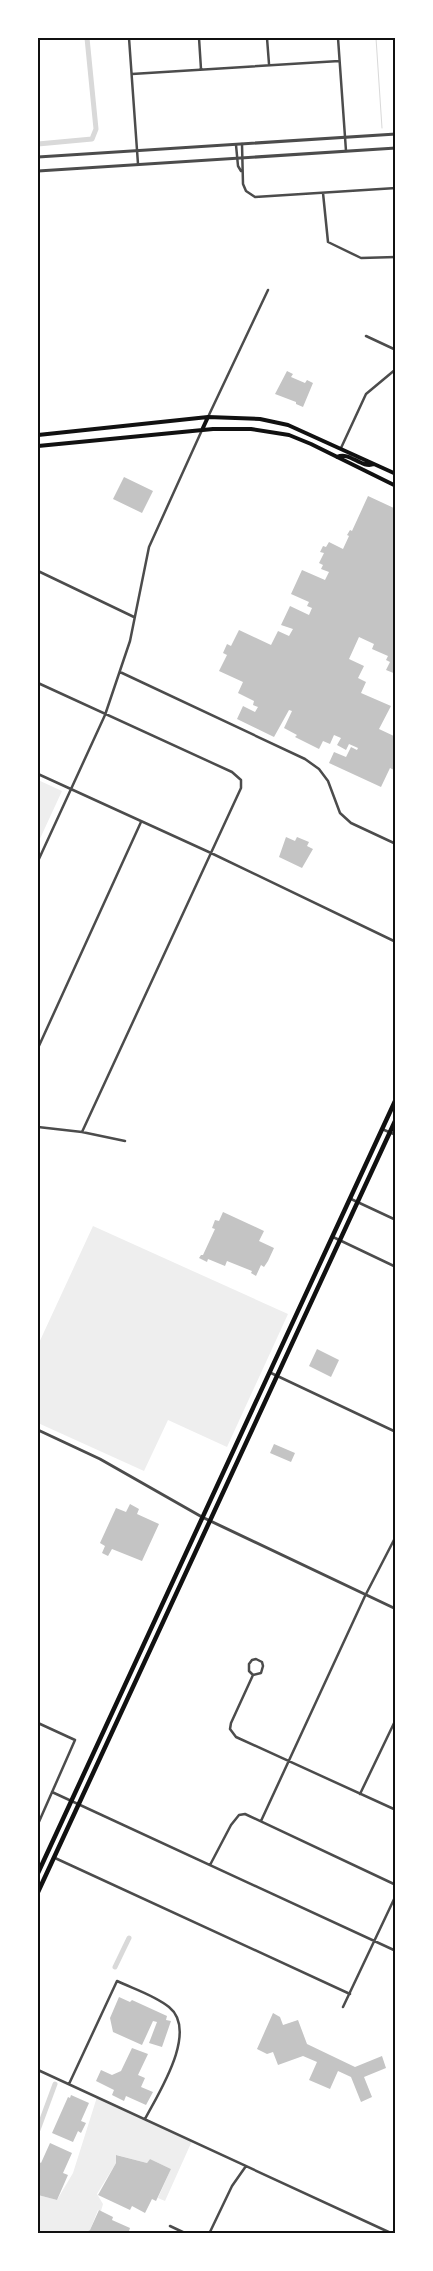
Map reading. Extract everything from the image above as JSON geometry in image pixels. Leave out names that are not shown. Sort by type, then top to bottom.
[{"type":"main road","points":[[202,430],[208,417]]},
{"type":"main road","points":[[38,435],[208,417],[235,417],[279,423],[341,448],[396,474]]},
{"type":"main road","points":[[38,446],[202,430],[238,428],[275,432],[311,444],[396,486]]},
{"type":"main road","points":[[96,429],[98,440]]},
{"type":"main road","points":[[337,457],[341,448]]},
{"type":"main road","points":[[337,457],[344,456],[370,466],[374,464]]},
{"type":"main road","points":[[38,1873],[396,1099]]},
{"type":"main road","points":[[38,1892],[396,1119]]},
{"type":"main road","points":[[291,1325],[298,1329]]},
{"type":"main road","points":[[158,1611],[166,1615]]},
{"type":"street","points":[[129,38],[138,164]]},
{"type":"street","points":[[199,38],[201,69]]},
{"type":"street","points":[[267,38],[270,64]]},
{"type":"street","points":[[338,38],[346,151]]},
{"type":"street","points":[[132,74],[339,61]]},
{"type":"street","points":[[38,157],[396,134]]},
{"type":"street","points":[[236,144],[237,158],[245,189],[255,196],[396,188]]},
{"type":"street","points":[[242,144],[242,172]]},
{"type":"street","points":[[38,171],[396,148]]},
{"type":"street","points":[[323,193],[328,242],[361,258],[396,258]]},
{"type":"street","points":[[208,417],[268,290]]},
{"type":"street","points":[[366,336],[396,350]]},
{"type":"street","points":[[341,448],[366,394],[396,370]]},
{"type":"street","points":[[38,861],[105,714],[120,672],[134,617],[143,566],[152,539],[202,430]]},
{"type":"street","points":[[38,571],[134,617]]},
{"type":"street","points":[[120,672],[306,760],[319,769],[328,781],[340,813],[351,824],[396,844]]},
{"type":"street","points":[[38,683],[232,772],[241,780],[242,788],[82,1132]]},
{"type":"street","points":[[38,774],[212,853],[396,942]]},
{"type":"street","points":[[38,1048],[141,822]]},
{"type":"street","points":[[38,1127],[82,1132],[125,1141]]},
{"type":"street","points":[[382,1129],[396,1135]]},
{"type":"street","points":[[349,1199],[396,1220]]},
{"type":"street","points":[[332,1236],[396,1266]]},
{"type":"street","points":[[269,1372],[396,1432]]},
{"type":"street","points":[[38,1430],[100,1459],[202,1517],[365,1596],[396,1609]]},
{"type":"street","points":[[261,1821],[365,1596],[395,1536]]},
{"type":"street","points":[[253,1675],[248,1666],[250,1661],[256,1659],[262,1662],[263,1666],[260,1673],[253,1675],[231,1723],[230,1728],[236,1737],[396,1810]]},
{"type":"street","points":[[360,1794],[396,1719]]},
{"type":"street","points":[[38,1723],[76,1740],[38,1824]]},
{"type":"street","points":[[52,1792],[396,1951]]},
{"type":"street","points":[[210,1866],[231,1825],[239,1815],[245,1814],[396,1885]]},
{"type":"street","points":[[53,1858],[350,1994]]},
{"type":"street","points":[[343,2006],[396,1895]]},
{"type":"street","points":[[69,2084],[118,1981],[170,2008],[179,2024],[180,2034],[175,2058],[145,2119]]},
{"type":"street","points":[[38,2070],[393,2234]]},
{"type":"street","points":[[209,2234],[232,2186],[246,2166]]},
{"type":"street","points":[[170,2226],[187,2234]]},
{"type":"shaded area","points":[[38,780],[62,791],[38,843]]},
{"type":"shaded area","points":[[93,1226],[288,1314],[227,1447],[168,1420],[144,1471],[38,1423],[38,1345]]},
{"type":"shaded area","points":[[97,2097],[192,2141],[165,2201],[158,2198],[171,2169],[150,2159],[147,2163],[117,2155],[116,2163],[97,2194],[103,2204],[101,2211],[98,2210],[90,2230],[83,2233],[38,2234],[38,2195],[57,2200],[73,2173]]},
{"type":"building","points":[[287,371],[293,374],[291,377],[305,383],[307,380],[313,383],[303,407],[296,404],[296,402],[275,394]]},
{"type":"building","points":[[124,477],[153,491],[142,513],[113,499]]},
{"type":"building","points":[[368,496],[396,509],[396,674],[386,670],[390,662],[386,660],[388,656],[372,649],[374,644],[359,637],[349,659],[364,666],[358,678],[366,682],[361,693],[391,706],[379,729],[396,737],[396,771],[390,768],[381,787],[329,763],[334,752],[346,757],[351,747],[357,750],[358,748],[349,744],[346,750],[337,745],[341,738],[334,735],[330,744],[323,741],[319,749],[295,737],[297,735],[284,728],[292,711],[289,710],[274,737],[237,719],[243,706],[255,712],[258,707],[253,705],[254,701],[238,693],[243,682],[219,671],[227,655],[223,653],[227,644],[231,646],[239,630],[271,645],[278,631],[289,636],[293,629],[281,625],[290,606],[309,615],[312,608],[307,606],[309,602],[291,594],[302,570],[325,580],[329,572],[321,569],[323,565],[319,563],[324,553],[320,552],[323,546],[326,547],[329,542],[343,549],[349,536],[347,535],[350,530],[352,531]]},
{"type":"building","points":[[286,837],[295,841],[297,837],[309,842],[307,846],[313,849],[302,868],[279,857]]},
{"type":"building","points":[[223,1212],[264,1231],[259,1241],[274,1248],[268,1261],[264,1267],[261,1265],[256,1276],[251,1273],[252,1271],[227,1261],[225,1266],[208,1259],[207,1262],[199,1258],[203,1255],[215,1229],[212,1228],[215,1220],[219,1221]]},
{"type":"building","points":[[317,1349],[339,1360],[331,1377],[309,1366]]},
{"type":"building","points":[[274,1444],[295,1453],[291,1462],[270,1453]]},
{"type":"building","points":[[130,1504],[139,1509],[137,1514],[159,1524],[142,1561],[112,1549],[108,1556],[102,1553],[105,1546],[100,1543],[116,1508],[126,1512]]},
{"type":"building","points":[[119,1997],[130,2002],[132,2000],[167,2016],[166,2020],[171,2021],[162,2047],[149,2043],[157,2022],[153,2021],[142,2045],[113,2032],[110,2018]]},
{"type":"building","points":[[273,2013],[280,2017],[283,2025],[298,2020],[307,2044],[355,2067],[382,2056],[386,2068],[364,2077],[372,2097],[361,2102],[351,2077],[338,2071],[330,2089],[309,2080],[317,2062],[303,2056],[278,2065],[273,2052],[267,2054],[257,2049]]},
{"type":"building","points":[[132,2048],[148,2054],[138,2075],[145,2078],[141,2087],[153,2092],[146,2105],[126,2096],[124,2101],[112,2095],[114,2090],[96,2081],[101,2070],[112,2075],[121,2071]]},
{"type":"building","points":[[71,2095],[89,2103],[81,2121],[86,2123],[81,2133],[78,2131],[73,2142],[52,2133],[68,2097],[70,2098]]},
{"type":"building","points":[[50,2143],[72,2153],[63,2173],[68,2175],[57,2200],[38,2195],[38,2161],[41,2163]]},
{"type":"building","points":[[116,2155],[147,2163],[150,2159],[171,2169],[156,2201],[152,2199],[145,2213],[132,2206],[130,2210],[98,2195],[116,2163]]},
{"type":"building","points":[[99,2210],[113,2217],[112,2220],[130,2228],[128,2234],[82,2234],[90,2230]]},
{"type":"waterway","points":[[38,144],[92,139],[96,129],[87,38]]},
{"type":"waterway","points":[[376,38],[382,128]]},
{"type":"waterway","points":[[115,1967],[129,1938]]},
{"type":"waterway","points":[[38,2130],[55,2084]]}]
